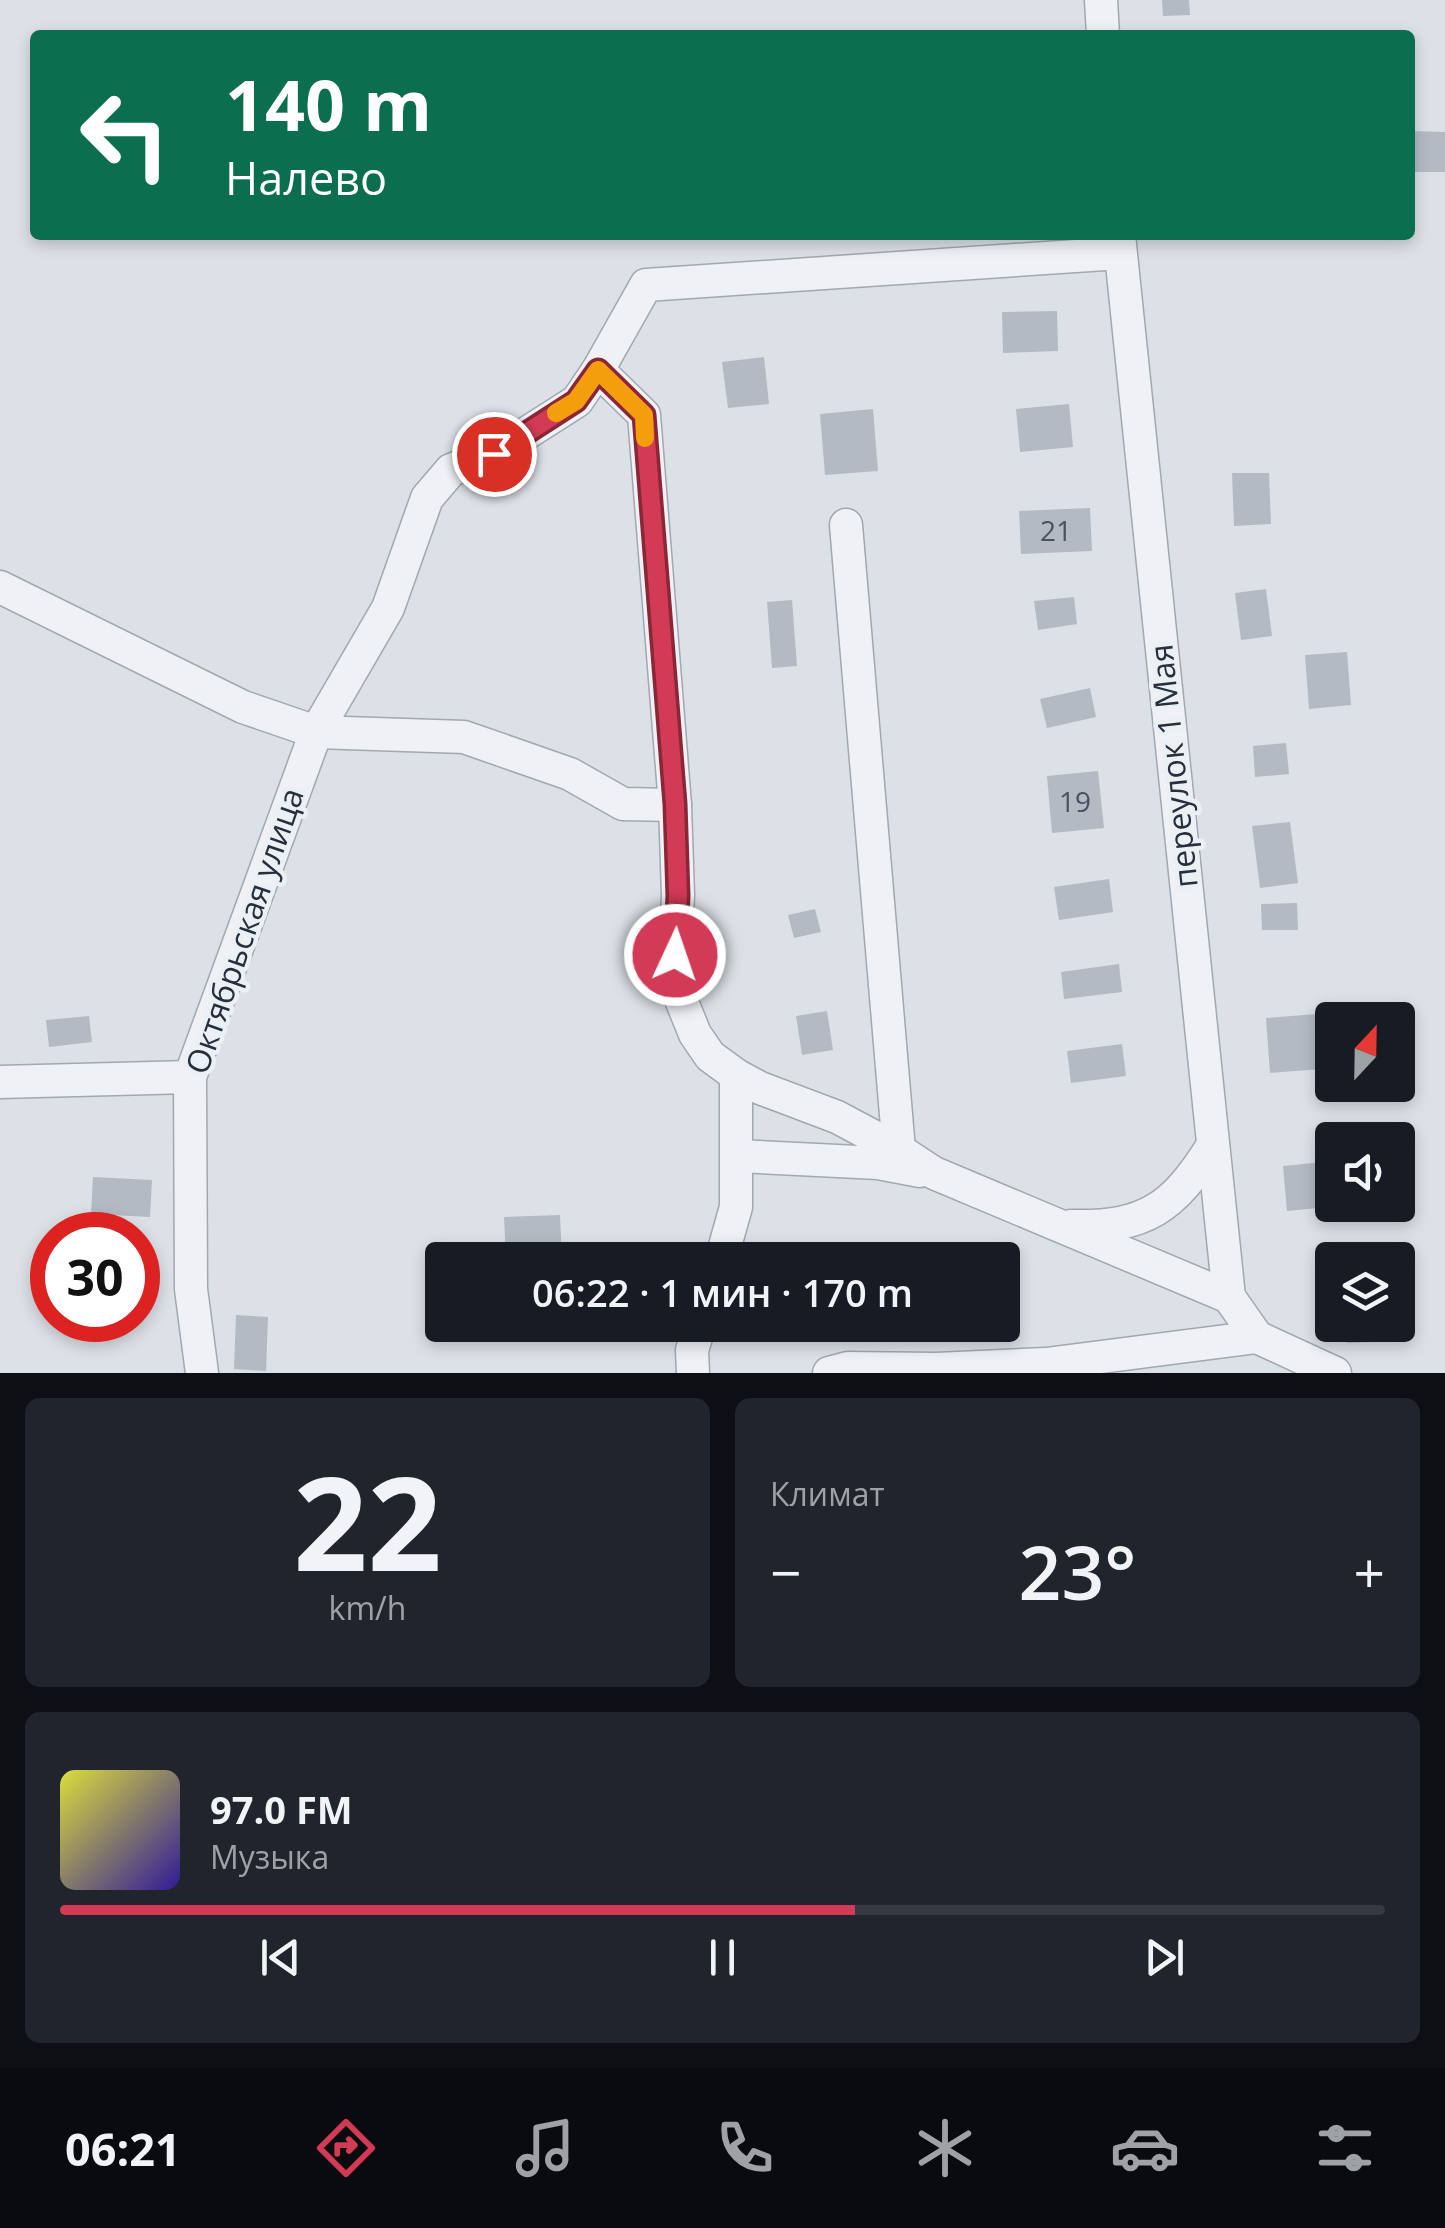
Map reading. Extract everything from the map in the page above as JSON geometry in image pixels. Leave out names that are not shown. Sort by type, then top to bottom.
[{"type":"street","points":[[1101,0],[1104,30]]},
{"type":"street","name":"Октябрьская улица","points":[[202,1373],[191,1288],[190,1078],[316,732],[388,608],[426,498],[451,470],[494,454],[576,401],[646,286],[1119,244]]},
{"type":"street","name":"переулок 1 Мая","points":[[1119,244],[1229,1297]]},
{"type":"street","points":[[598,370],[644,415],[675,804],[675,955],[680,997],[694,1034],[710,1056],[760,1088],[838,1117],[934,1173],[1229,1297],[1256,1337],[1334,1373]]},
{"type":"street","points":[[846,525],[899,1150]]},
{"type":"street","points":[[0,587],[243,708],[316,732],[464,737],[570,774],[623,804],[675,804]]},
{"type":"street","points":[[727,1242],[736,1206],[736,1075]]},
{"type":"street","points":[[0,1082],[190,1078]]},
{"type":"street","points":[[1061,1226],[1093,1226],[1154,1213],[1188,1184],[1213,1145]]},
{"type":"street","points":[[738,1156],[878,1163],[934,1173]]},
{"type":"street","points":[[828,1373],[848,1368],[1046,1364],[1256,1337]]},
{"type":"street","points":[[692,1373],[695,1342]]},
{"type":"building","points":[[1162,0],[1189,0],[1190,15],[1163,16]]},
{"type":"building","points":[[1415,131],[1445,132],[1445,172],[1415,172]]},
{"type":"building","points":[[1057,311],[1058,351],[1003,353],[1002,312]]},
{"type":"building","points":[[764,357],[769,404],[728,408],[722,362]]},
{"type":"building","points":[[1069,404],[1073,447],[1020,452],[1016,409]]},
{"type":"building","points":[[873,409],[878,471],[825,475],[820,414]]},
{"type":"building","points":[[1232,473],[1269,473],[1271,524],[1234,526]]},
{"type":"building","points":[[1090,508],[1092,551],[1021,554],[1019,511]]},
{"type":"building","points":[[1266,589],[1272,636],[1241,640],[1235,593]]},
{"type":"building","points":[[1074,597],[1077,624],[1038,630],[1034,601]]},
{"type":"building","points":[[792,600],[797,666],[772,668],[767,602]]},
{"type":"building","points":[[1347,652],[1351,705],[1309,709],[1305,655]]},
{"type":"building","points":[[1090,688],[1096,717],[1047,728],[1040,699]]},
{"type":"building","points":[[1286,743],[1289,774],[1255,777],[1253,746]]},
{"type":"building","points":[[1098,771],[1104,828],[1052,833],[1047,776]]},
{"type":"building","points":[[1290,822],[1298,883],[1260,888],[1252,826]]},
{"type":"building","points":[[1109,879],[1113,912],[1059,920],[1054,887]]},
{"type":"building","points":[[1297,903],[1298,930],[1262,930],[1261,904]]},
{"type":"building","points":[[815,909],[821,932],[794,938],[788,915]]},
{"type":"building","points":[[1119,964],[1122,992],[1064,999],[1061,972]]},
{"type":"building","points":[[827,1011],[833,1050],[802,1055],[796,1016]]},
{"type":"building","points":[[1315,1014],[1315,1069],[1270,1073],[1266,1018]]},
{"type":"building","points":[[89,1016],[92,1042],[49,1047],[46,1020]]},
{"type":"building","points":[[1122,1044],[1126,1076],[1071,1083],[1067,1051]]},
{"type":"building","points":[[1315,1163],[1315,1208],[1287,1211],[1283,1166]]},
{"type":"building","points":[[93,1177],[152,1180],[150,1212],[91,1212]]},
{"type":"building","points":[[560,1215],[561,1242],[505,1242],[504,1217]]},
{"type":"building","points":[[236,1315],[268,1317],[266,1371],[234,1369]]},
{"type":"slow traffic","points":[[556,413],[576,401],[598,370],[644,415],[645,438]]},
{"type":"route","points":[[494,454],[576,401],[598,370],[644,415],[675,804],[675,955]]}]
